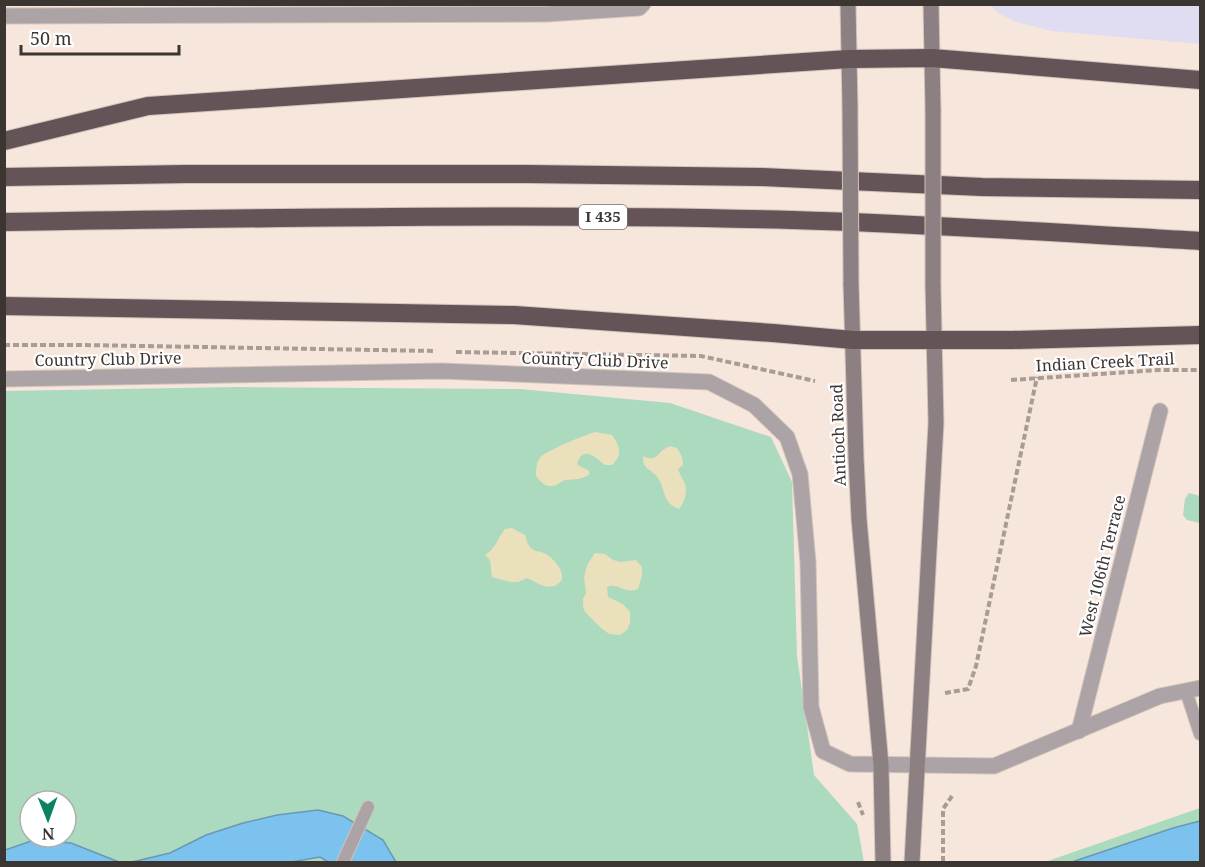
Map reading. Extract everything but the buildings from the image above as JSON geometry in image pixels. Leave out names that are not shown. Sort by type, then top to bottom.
[{"type":"highway","points":[[4,141],[148,106],[849,59],[932,58],[1200,80]]},
{"type":"highway","points":[[4,177],[186,174],[727,176],[982,187],[1200,190]]},
{"type":"highway","name":"I 435","points":[[4,222],[539,217],[758,220],[1035,231],[1200,241]]},
{"type":"highway","points":[[4,306],[514,315],[853,340],[1013,340],[1200,335]]},
{"type":"main road","name":"Antioch Road","points":[[848,4],[851,284],[856,457],[859,519],[881,765],[883,862]]},
{"type":"main road","points":[[912,862],[936,423],[931,4]]},
{"type":"street","points":[[4,16],[547,14],[641,6]]},
{"type":"street","name":"Country Club Drive","points":[[4,379],[442,371],[709,382],[754,405],[788,437],[800,474],[808,562],[811,707],[817,729],[824,751],[850,764],[881,765]]},
{"type":"street","name":"West 106th Terrace","points":[[1080,731],[1160,411]]},
{"type":"street","points":[[881,765],[994,766],[1160,696],[1193,689]]},
{"type":"lane","points":[[1193,689],[1200,734]]},
{"type":"lane","points":[[343,862],[368,807]]},
{"type":"path","name":"Indian Creek Trail","points":[[1011,380],[1158,370],[1200,370]]},
{"type":"path","points":[[945,693],[968,689],[976,666],[1037,377]]},
{"type":"path","points":[[943,862],[943,809],[952,796]]},
{"type":"shaded area","points":[[990,5],[1200,5],[1200,44],[1052,31],[1016,22],[998,13]]},
{"type":"green space","points":[[236,387],[520,389],[670,403],[771,437],[792,482],[797,656],[814,775],[857,824],[864,862],[5,862],[4,391]]},
{"type":"green space","points":[[1189,493],[1200,496],[1200,523],[1187,520],[1183,515],[1185,499]]},
{"type":"green space","points":[[1200,808],[1200,862],[1045,862]]},
{"type":"sand","points":[[595,432],[612,435],[617,443],[619,454],[612,465],[605,465],[594,456],[586,454],[577,464],[588,470],[590,474],[584,477],[547,486],[536,476],[538,462],[543,455]]},
{"type":"sand","points":[[670,446],[677,448],[683,460],[683,465],[678,469],[686,490],[684,501],[679,509],[669,503],[658,478],[643,461],[643,456],[655,457]]},
{"type":"sand","points":[[512,528],[525,535],[533,549],[552,558],[561,571],[562,580],[552,586],[547,586],[527,578],[518,582],[510,582],[492,577],[490,560],[486,554],[505,529]]},
{"type":"sand","points":[[595,553],[605,554],[621,562],[636,560],[642,567],[638,589],[629,591],[615,586],[607,587],[608,597],[623,604],[630,612],[630,623],[627,630],[620,635],[609,634],[600,627],[585,612],[583,606],[586,593],[584,578],[587,565]]},
{"type":"water","points":[[318,810],[343,816],[383,840],[396,862],[328,862],[320,857],[291,862],[132,862],[170,853],[206,835],[243,823],[277,815]]},
{"type":"water","points":[[1200,821],[1200,862],[1072,862],[1173,828]]},
{"type":"water","points":[[18,846],[18,849],[78,849],[78,846],[119,862],[5,862],[5,850]]}]
